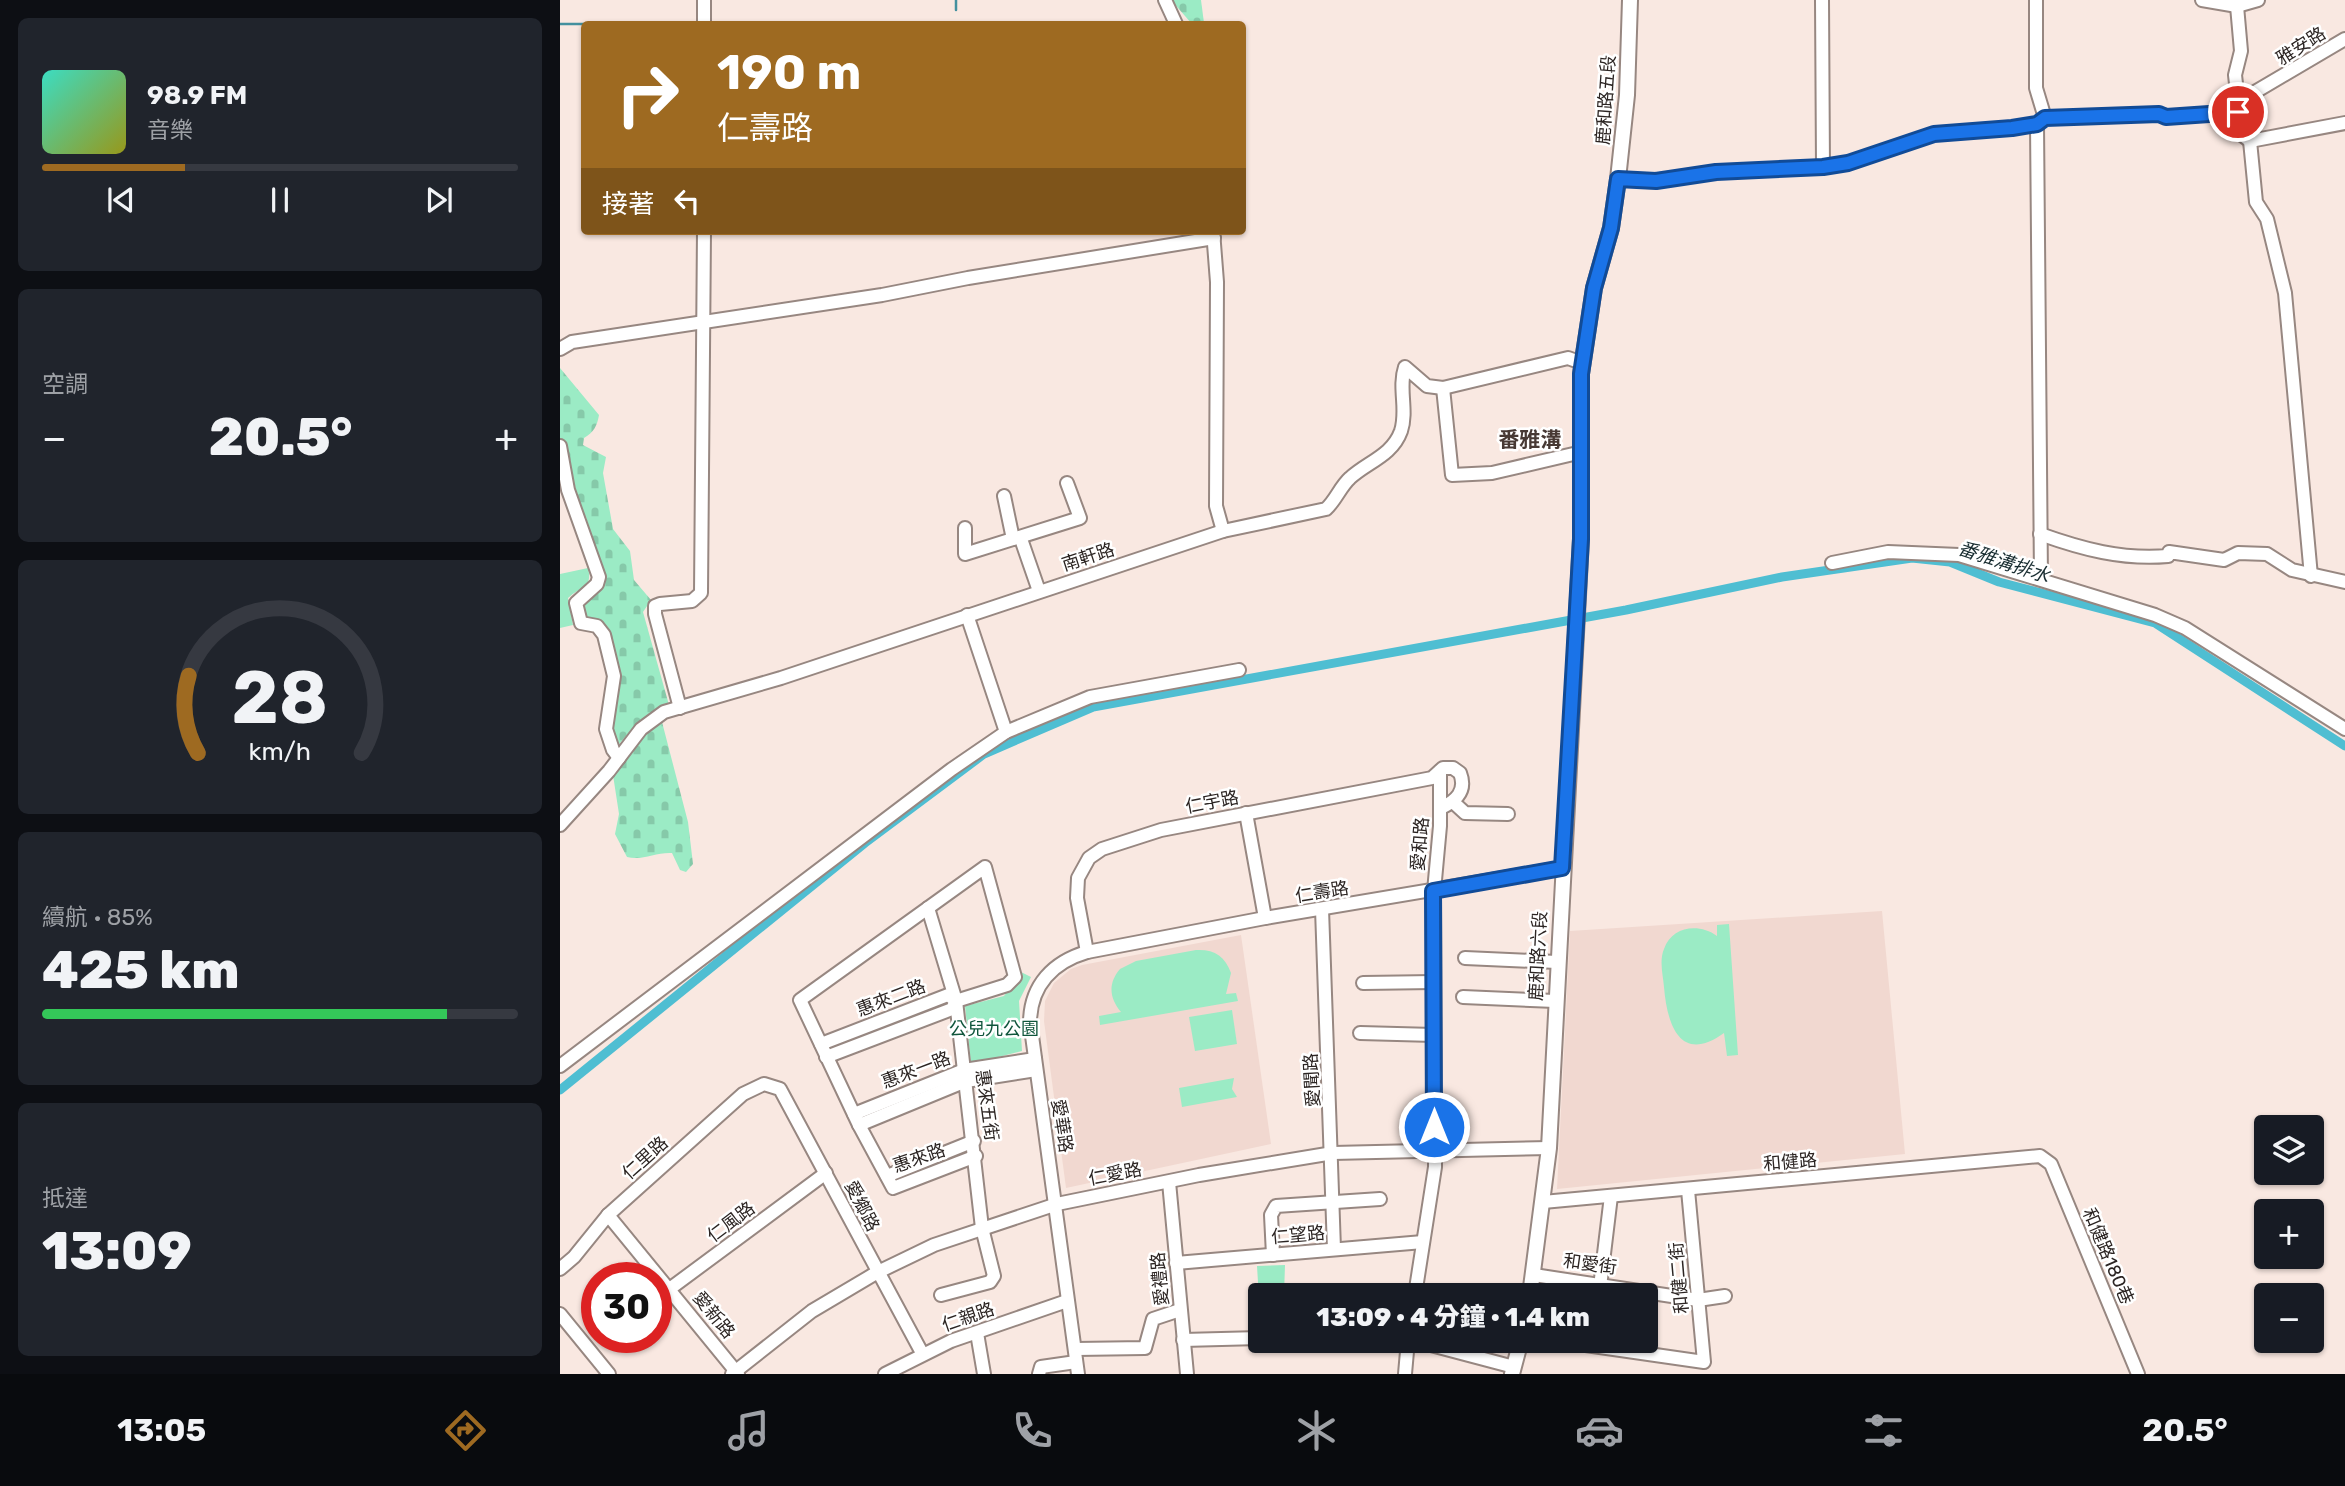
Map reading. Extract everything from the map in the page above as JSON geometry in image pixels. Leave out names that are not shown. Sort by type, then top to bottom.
[{"type":"main road","name":"鹿和路五段","points":[[1577,618],[1582,363],[1594,288],[1611,228],[1618,179],[1627,95],[1630,0]]},
{"type":"main road","name":"鹿和路六段","points":[[1532,1283],[1549,1148],[1577,618]]},
{"type":"main road","points":[[1513,1370],[1518,1353]]},
{"type":"street","points":[[704,0],[704,21]]},
{"type":"street","points":[[1165,0],[1175,21]]},
{"type":"street","points":[[1822,0],[1823,167]]},
{"type":"street","points":[[2036,0],[2036,88],[2041,121],[2041,579]]},
{"type":"street","points":[[2202,0],[2237,6],[2258,0]]},
{"type":"street","points":[[2237,6],[2241,51],[2235,75],[2238,107],[2242,135],[2250,141],[2256,202],[2267,219],[2285,293],[2311,576]]},
{"type":"street","name":"雅安路","points":[[1618,179],[1656,181],[1716,172],[1823,167],[1848,163],[1934,134],[2041,121],[2159,114],[2166,117],[2238,107],[2345,39]]},
{"type":"street","points":[[2250,141],[2345,122]]},
{"type":"street","points":[[680,708],[655,606],[692,601],[701,593],[704,235]]},
{"type":"street","points":[[560,349],[572,342],[883,295],[1213,235],[1217,282],[1216,506],[1223,531]]},
{"type":"street","points":[[1582,363],[1568,358],[1443,388],[1452,475],[1492,473],[1582,452]]},
{"type":"street","name":"南軒路","points":[[560,825],[647,722],[664,712],[781,678],[1223,531],[1326,509],[1351,477],[1387,452],[1401,433],[1405,408],[1401,379],[1405,367],[1427,386],[1443,388]]},
{"type":"street","points":[[560,446],[568,490],[599,577],[597,584],[576,603],[575,608],[580,622],[597,626],[604,635],[614,676],[613,701],[606,729],[612,750],[619,758]]},
{"type":"street","points":[[965,528],[965,554],[1080,518],[1067,483]]},
{"type":"street","points":[[1004,496],[1017,539],[1039,591]]},
{"type":"street","points":[[2040,534],[2093,552],[2150,558],[2168,556],[2169,552],[2224,560],[2238,552],[2267,554],[2292,570],[2345,582]]},
{"type":"street","points":[[1832,563],[1888,552],[1959,555],[2171,621],[2345,729]]},
{"type":"street","points":[[967,615],[1006,732]]},
{"type":"street","points":[[560,1066],[952,769],[1006,732],[1090,697],[1239,670]]},
{"type":"street","points":[[1440,772],[1453,768],[1460,772],[1462,789],[1454,802],[1441,808]]},
{"type":"street","name":"愛和路","points":[[1417,1283],[1433,1190],[1433,891],[1441,808],[1440,772]]},
{"type":"street","name":"仁宇路","points":[[1087,952],[1077,887],[1080,871],[1089,858],[1116,843],[1247,813],[1432,778],[1440,772]]},
{"type":"street","points":[[1454,802],[1465,813],[1508,814]]},
{"type":"street","points":[[1247,813],[1265,918]]},
{"type":"street","name":"惠來二路","points":[[824,1050],[952,1009],[956,1001],[1007,985],[1015,977],[985,867],[928,908]]},
{"type":"street","name":"仁壽路","points":[[1087,952],[1265,918],[1562,868]]},
{"type":"street","points":[[887,1176],[856,1119],[800,1000],[928,908]]},
{"type":"street","name":"惠來五街","points":[[928,908],[956,1001],[976,1156],[982,1228],[993,1279],[941,1294]]},
{"type":"street","name":"愛聞路","points":[[1322,909],[1333,1153],[1334,1249]]},
{"type":"street","name":"愛華路","points":[[1076,1362],[1057,1204],[1030,1021],[1036,991],[1053,968],[1087,952]]},
{"type":"street","points":[[1465,958],[1557,962]]},
{"type":"street","points":[[1363,983],[1434,982]]},
{"type":"street","points":[[1463,997],[1555,1001]]},
{"type":"street","points":[[1360,1033],[1434,1035]]},
{"type":"street","name":"惠來一路","points":[[856,1119],[965,1076],[1035,1065]]},
{"type":"street","name":"愛鄉路","points":[[764,1084],[780,1089],[876,1272],[922,1353]]},
{"type":"street","name":"仁里路","points":[[560,1269],[574,1257],[608,1215],[743,1094],[764,1084]]},
{"type":"street","name":"惠來路","points":[[974,1142],[887,1176],[893,1188],[976,1156]]},
{"type":"street","name":"仁愛路","points":[[735,1373],[812,1311],[876,1272],[934,1245],[1057,1204],[1333,1153],[1549,1148]]},
{"type":"street","name":"和健路","points":[[1543,1202],[2040,1156]]},
{"type":"street","name":"和健路180巷","points":[[2040,1156],[2050,1164],[2138,1374]]},
{"type":"street","name":"仁風路","points":[[672,1288],[826,1173]]},
{"type":"street","name":"愛禮路","points":[[1169,1182],[1186,1374]]},
{"type":"street","name":"和健二街","points":[[1651,1353],[1704,1362],[1688,1189]]},
{"type":"street","points":[[1601,1283],[1611,1196]]},
{"type":"street","points":[[1273,1255],[1273,1209],[1380,1199]]},
{"type":"street","name":"愛新路","points":[[608,1215],[647,1262]]},
{"type":"street","name":"仁望路","points":[[1176,1263],[1423,1242]]},
{"type":"street","name":"和愛街","points":[[1534,1275],[1572,1283]]},
{"type":"street","name":"愛新路","points":[[672,1292],[735,1373]]},
{"type":"street","name":"和愛街","points":[[1658,1296],[1698,1300],[1725,1296]]},
{"type":"street","name":"仁親路","points":[[885,1374],[922,1353],[1067,1301]]},
{"type":"street","points":[[1039,1374],[1041,1367],[1145,1348],[1153,1319],[1181,1310]]},
{"type":"street","points":[[560,1314],[609,1374]]},
{"type":"street","points":[[977,1333],[984,1374]]},
{"type":"street","points":[[1183,1340],[1248,1338]]},
{"type":"street","points":[[1405,1374],[1408,1353]]},
{"type":"street","points":[[1455,1353],[1513,1370]]},
{"type":"shaded area","points":[[1882,911],[1905,1154],[1557,1189],[1570,931]]},
{"type":"shaded area","points":[[1241,935],[1271,1144],[1066,1188],[1044,1021],[1045,1001],[1054,983],[1071,969],[1082,965]]},
{"type":"green space","points":[[1171,0],[1201,0],[1204,21],[1189,21]]},
{"type":"green space","points":[[560,368],[599,415],[594,428],[584,438],[583,445],[606,457],[603,473],[613,529],[630,551],[634,580],[651,600],[643,612],[669,705],[640,722],[617,747],[613,725],[619,695],[606,626],[596,619],[588,620],[580,615],[579,605],[598,591],[603,580],[586,517],[577,505],[565,444],[560,439]]},
{"type":"green space","points":[[588,568],[589,579],[585,586],[568,598],[573,625],[560,628],[560,574]]},
{"type":"green space","points":[[662,722],[688,822],[693,864],[686,872],[680,870],[672,853],[627,857],[615,834],[619,814],[613,775],[645,729]]},
{"type":"green space","points":[[1729,924],[1738,1055],[1727,1056],[1724,1033],[1709,1042],[1696,1045],[1679,1036],[1668,1014],[1662,963],[1668,941],[1673,935],[1694,928],[1717,936],[1717,925]]},
{"type":"green space","points":[[1196,950],[1213,952],[1226,962],[1231,973],[1226,994],[1236,993],[1238,1001],[1100,1025],[1099,1016],[1121,1012],[1112,996],[1113,980],[1120,969],[1136,961]]},
{"type":"green space","name":"公兒九公園","points":[[1021,972],[1031,977],[1019,1001],[1022,1051],[971,1064],[965,1006],[1004,996]]},
{"type":"green space","points":[[1232,1010],[1237,1044],[1195,1051],[1189,1017]]},
{"type":"green space","points":[[1234,1078],[1232,1089],[1237,1097],[1182,1107],[1179,1088]]},
{"type":"green space","points":[[1285,1265],[1284,1283],[1258,1283],[1257,1266]]},
{"type":"waterway","points":[[956,0],[956,10]]},
{"type":"waterway","points":[[560,24],[581,24]]},
{"type":"waterway","name":"番雅溝排水","points":[[560,1090],[865,843],[984,754],[1093,707],[1626,610],[1782,577],[1912,558],[1950,562],[1999,582],[2155,623],[2345,746]]},
{"type":"district","name":"番雅溝","points":[[1530,439]]},
{"type":"route","points":[[1434,1127],[1433,891],[1562,868],[1581,539],[1581,374],[1594,288],[1611,228],[1618,179],[1656,181],[1716,172],[1823,167],[1848,163],[1934,134],[2012,128],[2037,124],[2045,118],[2159,114],[2166,117],[2238,112]]}]
